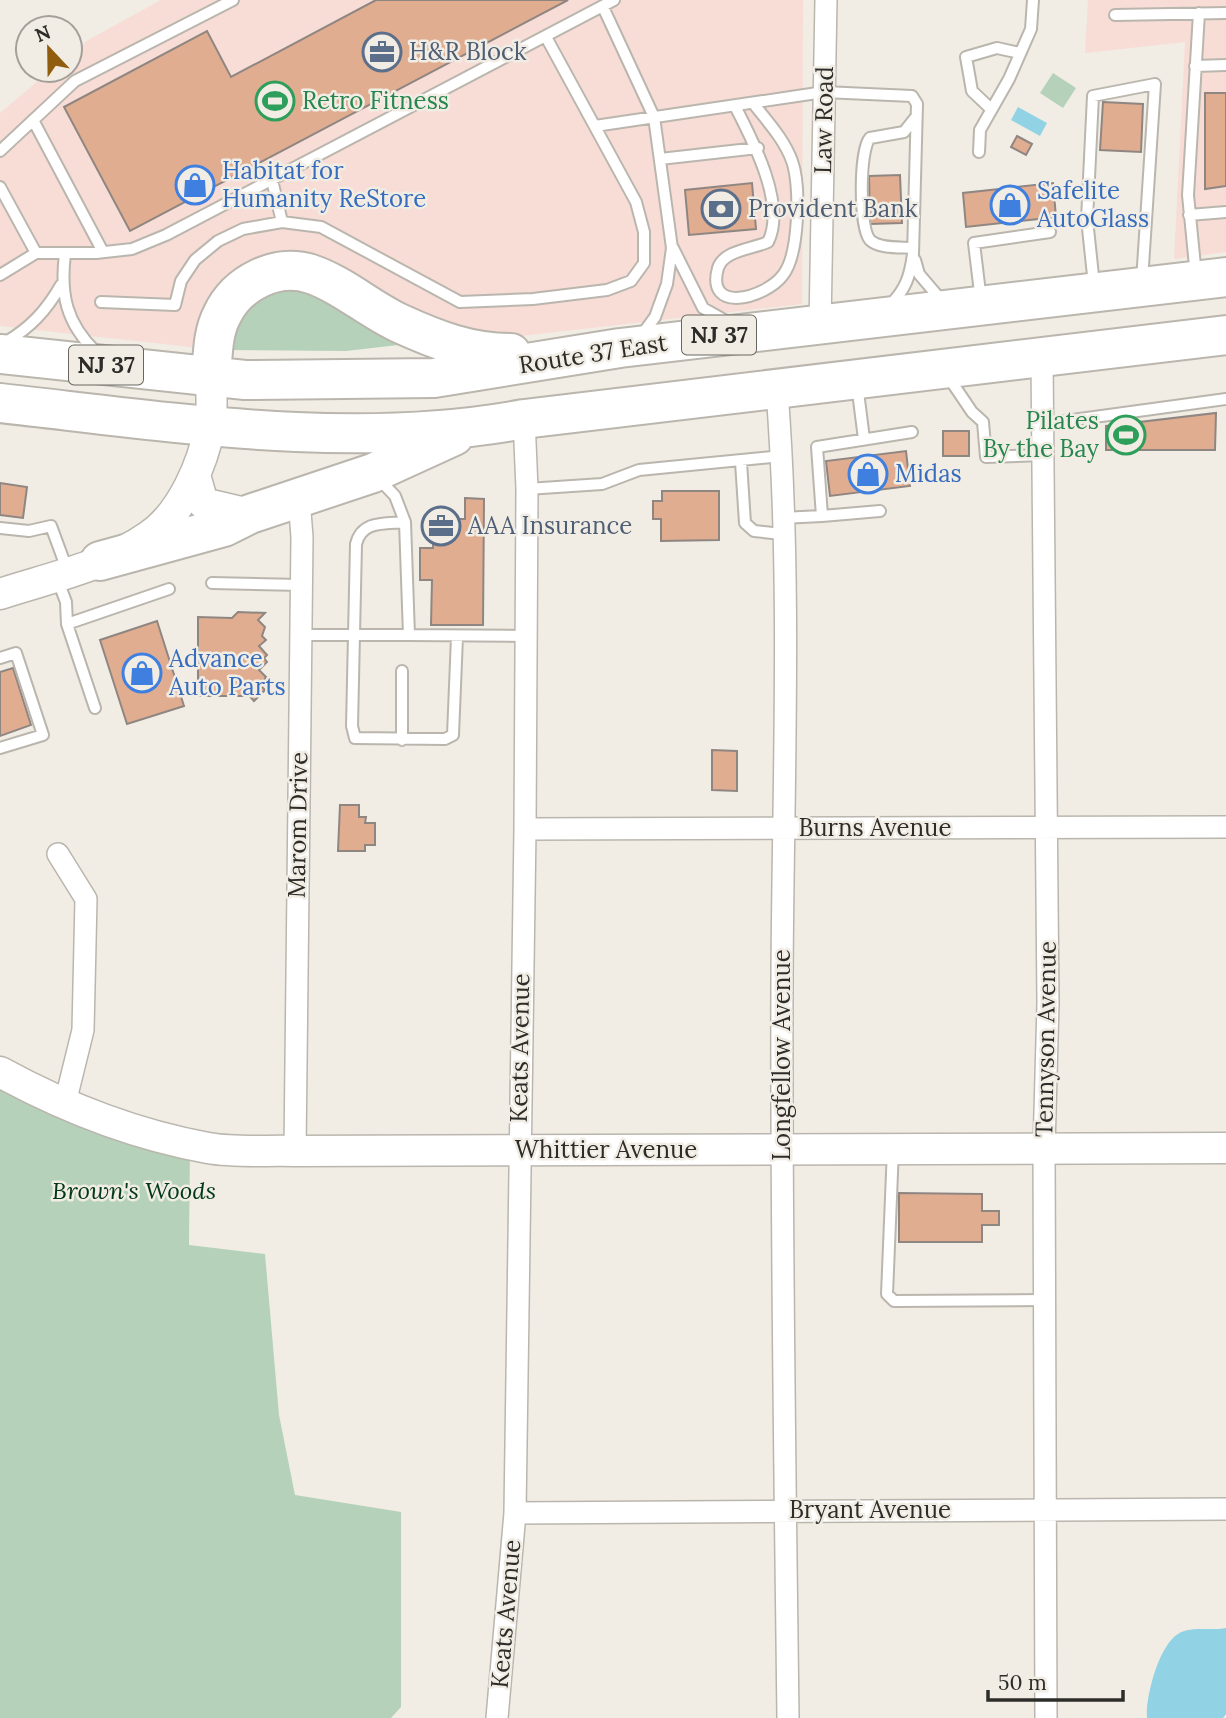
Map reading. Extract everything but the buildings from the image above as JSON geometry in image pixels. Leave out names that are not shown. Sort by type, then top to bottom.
[{"type":"highway","points":[[211,377],[214,341],[221,315],[234,295],[264,276],[287,271],[309,274],[329,283],[397,322],[451,345],[485,353],[603,351]]},
{"type":"highway","name":"Route 37 East","points":[[0,354],[211,377],[331,382],[434,379],[603,351],[1211,278]]},
{"type":"highway","name":"NJ 37","points":[[0,403],[211,424],[339,433],[469,429],[524,419],[857,382],[1226,335]]},
{"type":"highway","points":[[75,569],[224,527],[250,514],[360,477],[469,429]]},
{"type":"street","name":"Law Road","points":[[820,324],[826,0]]},
{"type":"street","name":"Tennyson Avenue","points":[[1042,359],[1048,1003],[1044,1148],[1046,1718]]},
{"type":"street","points":[[0,594],[75,569],[151,536],[175,508],[195,475],[211,424],[211,377]]},
{"type":"street","name":"Longfellow Avenue","points":[[777,391],[782,456],[785,597],[781,1149],[788,1718]]},
{"type":"street","name":"Keats Avenue","points":[[497,1718],[515,1513],[518,1150],[525,829],[527,489],[524,419]]},
{"type":"street","points":[[195,475],[198,494],[203,503],[250,514]]},
{"type":"street","name":"Marom Drive","points":[[295,1151],[301,585],[299,499]]},
{"type":"street","name":"Burns Avenue","points":[[525,829],[1226,827]]},
{"type":"street","points":[[58,854],[86,900],[83,1030],[65,1103]]},
{"type":"street","name":"Whittier Avenue","points":[[0,1072],[65,1103],[139,1132],[211,1149],[1226,1148]]},
{"type":"street","name":"Bryant Avenue","points":[[515,1513],[1226,1509]]},
{"type":"lane","points":[[0,151],[75,81],[233,0]]},
{"type":"lane","points":[[0,275],[13,264],[36,253],[132,250],[166,235],[614,0]]},
{"type":"lane","points":[[979,152],[980,130],[1031,29],[1033,0]]},
{"type":"lane","points":[[603,7],[654,117],[673,248],[667,284],[654,317],[642,336],[603,351]]},
{"type":"lane","points":[[1199,13],[1189,215],[1211,278]]},
{"type":"lane","points":[[1115,15],[1226,13]]},
{"type":"lane","points":[[101,302],[175,305],[181,281],[195,260],[218,241],[243,229],[282,222],[321,227],[460,302],[533,299],[607,290],[631,281],[643,262],[644,232],[636,202],[546,37]]},
{"type":"lane","points":[[991,109],[972,91],[966,57],[997,48],[1020,53]]},
{"type":"lane","points":[[1195,66],[1226,65]]},
{"type":"lane","points":[[1094,293],[1087,219],[1093,96],[1155,84],[1141,287]]},
{"type":"lane","points":[[595,126],[824,92],[912,96],[917,104],[910,275],[903,292],[884,311],[870,318]]},
{"type":"lane","points":[[735,106],[758,148],[770,192],[773,232],[768,242],[730,254],[719,264],[718,287],[733,299],[749,299],[767,290],[782,277],[792,261],[795,236],[796,181],[792,161],[777,133],[753,103]]},
{"type":"lane","points":[[913,251],[877,245],[867,237],[863,220],[863,154],[870,138],[904,132],[916,115]]},
{"type":"lane","points":[[33,120],[103,252]]},
{"type":"lane","points":[[660,159],[758,148]]},
{"type":"lane","points":[[272,180],[282,222]]},
{"type":"lane","points":[[0,187],[36,253]]},
{"type":"lane","points":[[1189,215],[1226,212]]},
{"type":"lane","points":[[913,251],[919,274],[930,289],[944,302],[974,308],[974,243],[1050,232]]},
{"type":"lane","points":[[673,248],[703,308],[750,332]]},
{"type":"lane","points":[[65,254],[61,285],[66,310],[77,331],[94,351],[114,366]]},
{"type":"lane","points":[[0,345],[29,328],[47,308],[61,285]]},
{"type":"lane","points":[[943,371],[972,412],[983,422],[986,457],[1043,455]]},
{"type":"lane","points":[[857,382],[864,439]]},
{"type":"lane","points":[[1043,424],[1226,400]]},
{"type":"lane","points":[[822,516],[817,447],[912,432]]},
{"type":"lane","points":[[527,489],[602,484],[639,470],[782,456]]},
{"type":"lane","points":[[741,462],[745,523],[754,531],[822,516],[880,511]]},
{"type":"lane","points":[[360,477],[395,496],[405,522],[409,635]]},
{"type":"lane","points":[[405,522],[369,526],[358,534],[353,736],[360,740],[402,740],[445,739],[453,735],[457,637]]},
{"type":"lane","points":[[0,528],[29,531],[51,526],[75,569],[66,602],[67,624],[95,708]]},
{"type":"lane","points":[[212,583],[301,585]]},
{"type":"lane","points":[[67,624],[169,589]]},
{"type":"lane","points":[[300,635],[525,636]]},
{"type":"lane","points":[[0,658],[16,653],[43,734],[0,748]]},
{"type":"lane","points":[[402,671],[402,740]]},
{"type":"lane","points":[[893,1149],[887,1294],[894,1301],[1045,1300]]},
{"type":"shaded area","points":[[161,0],[803,0],[802,304],[487,340],[199,348],[0,326],[0,113],[34,84],[84,84],[84,43]]},
{"type":"shaded area","points":[[1088,0],[1226,0],[1226,252],[1174,259],[1185,42],[1085,53]]},
{"type":"green space","points":[[1053,73],[1076,88],[1063,108],[1040,93]]},
{"type":"green space","points":[[310,289],[407,344],[346,351],[227,350],[234,319],[264,291]]},
{"type":"green space","name":"Brown's Woods","points":[[0,1082],[190,1148],[189,1245],[265,1254],[279,1415],[295,1495],[401,1512],[401,1707],[391,1718],[0,1718]]},
{"type":"water","points":[[1018,107],[1047,123],[1040,136],[1011,120]]},
{"type":"water","points":[[1226,1628],[1226,1714],[1223,1718],[1147,1718],[1148,1698],[1159,1660],[1171,1640],[1189,1630]]},
{"type":"place","name":"H&R Block","points":[[382,52]]},
{"type":"place","name":"Retro Fitness","points":[[275,101]]},
{"type":"place","name":"Habitat for Humanity ReStore","points":[[195,185]]},
{"type":"place","name":"Safelite AutoGlass","points":[[1010,205]]},
{"type":"place","name":"Provident Bank","points":[[721,209]]},
{"type":"place","name":"Pilates By the Bay","points":[[1126,435]]},
{"type":"place","name":"Midas","points":[[868,474]]},
{"type":"place","name":"AAA Insurance","points":[[441,526]]},
{"type":"place","name":"Advance Auto Parts","points":[[142,673]]}]
